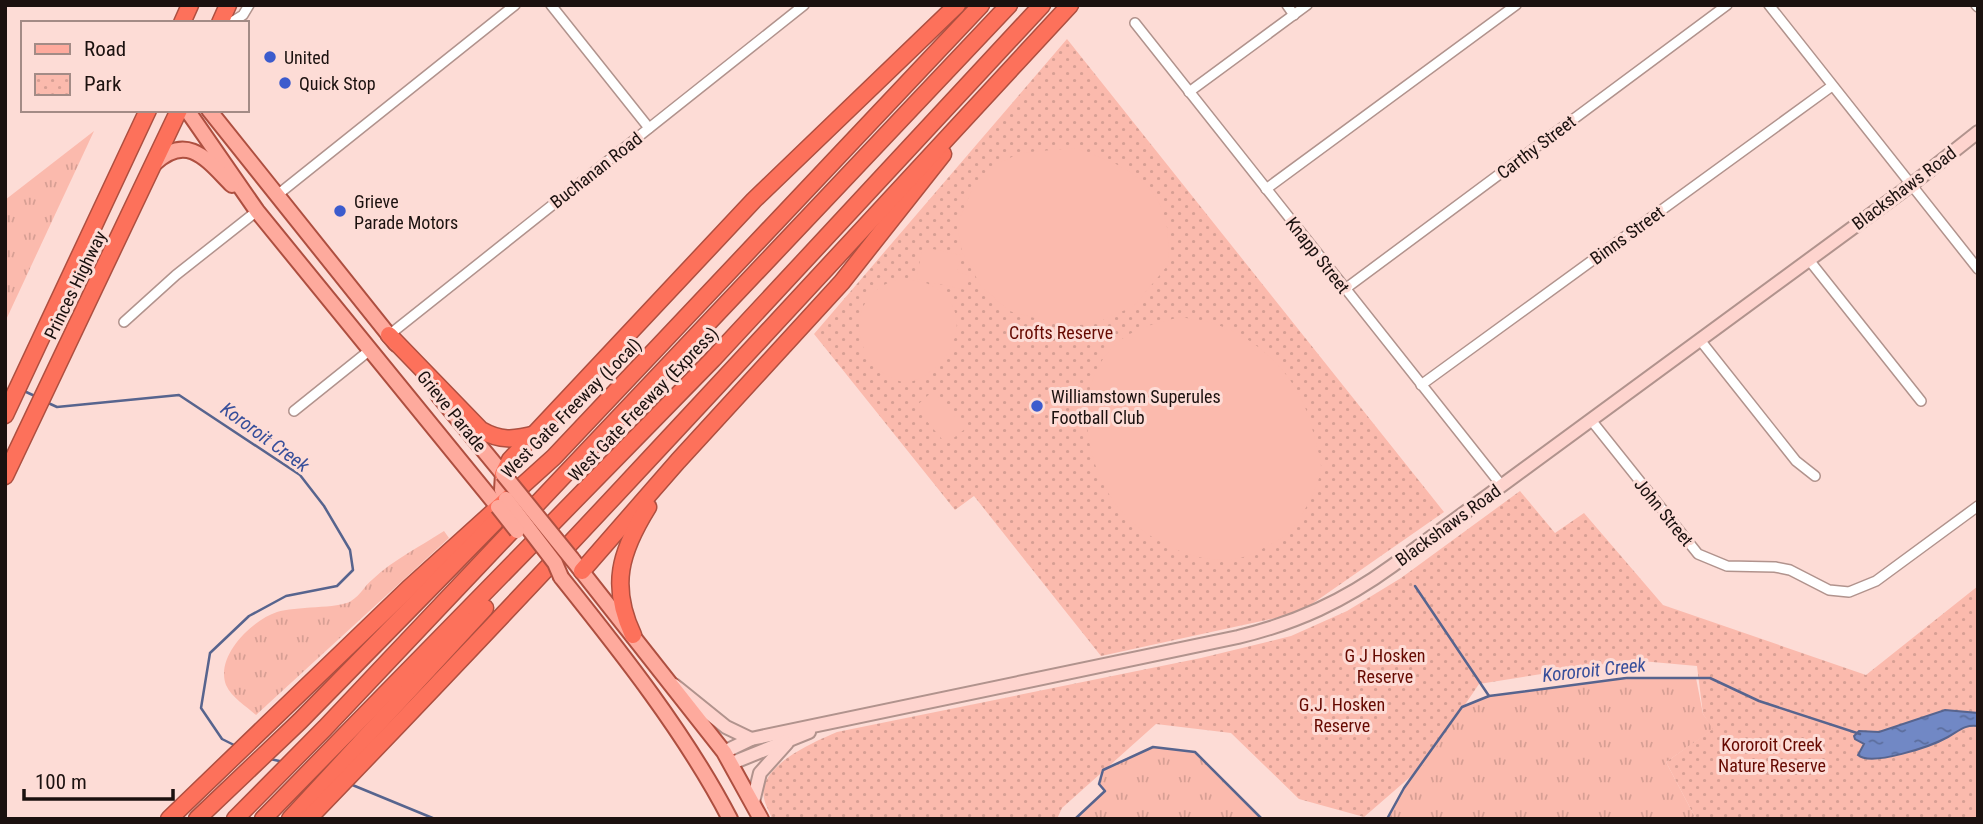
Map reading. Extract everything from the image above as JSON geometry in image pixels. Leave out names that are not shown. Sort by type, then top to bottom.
[{"type":"highway","points":[[183,21],[190,5]]},
{"type":"highway","points":[[221,21],[228,5]]},
{"type":"highway","points":[[503,474],[507,463],[754,200],[957,5]]},
{"type":"highway","name":"West Gate Freeway (Local)","points":[[169,819],[209,784],[408,589],[554,457],[981,5]]},
{"type":"highway","name":"West Gate Freeway (Express)","points":[[235,819],[325,728],[1009,5]]},
{"type":"highway","name":"West Gate Freeway (Express)","points":[[263,819],[281,802],[361,742],[563,515],[1042,5]]},
{"type":"highway","points":[[290,818],[361,742],[513,606],[659,444],[1070,5]]},
{"type":"highway","points":[[577,565],[678,461],[842,282],[937,162],[977,106]]},
{"type":"highway","name":"Princes Highway","points":[[5,415],[147,112]]},
{"type":"highway","name":"Princes Highway","points":[[5,476],[178,112]]},
{"type":"highway","points":[[389,335],[481,430],[504,439],[536,434]]},
{"type":"highway","points":[[197,819],[300,721],[470,551],[554,457]]},
{"type":"highway","points":[[633,635],[622,608],[620,573],[644,514],[678,461]]},
{"type":"highway","points":[[308,819],[361,742]]},
{"type":"main road","name":"Grieve Parade","points":[[188,112],[257,211],[370,350],[502,503],[548,569],[561,577],[703,769],[730,819]]},
{"type":"main road","name":"Grieve Parade","points":[[213,113],[276,196],[672,684],[728,757],[761,819]]},
{"type":"main road","name":"Blackshaws Road","points":[[728,757],[751,739],[1276,628],[1312,615],[1367,584],[1911,185],[1978,132]]},
{"type":"main road","points":[[155,163],[176,149],[194,152],[257,211],[276,196]]},
{"type":"main road","points":[[370,350],[389,335]]},
{"type":"main road","points":[[502,503],[503,474]]},
{"type":"main road","points":[[561,577],[569,578],[577,565]]},
{"type":"main road","points":[[672,684],[733,732],[751,739]]},
{"type":"main road","name":"Blackshaws Road","points":[[728,757],[789,741],[829,724]]},
{"type":"main road","points":[[753,802],[760,773],[789,741]]},
{"type":"main road","points":[[703,769],[728,757]]},
{"type":"street","points":[[233,21],[243,15],[249,5]]},
{"type":"street","points":[[276,196],[515,5]]},
{"type":"street","points":[[551,5],[649,128]]},
{"type":"street","name":"Buchanan Road","points":[[389,335],[804,5]]},
{"type":"street","points":[[1287,5],[1294,15]]},
{"type":"street","points":[[1189,92],[1307,5]]},
{"type":"street","points":[[1266,189],[1516,5]]},
{"type":"street","name":"Carthy Street","points":[[1345,289],[1727,5]]},
{"type":"street","points":[[1769,5],[1978,269]]},
{"type":"street","name":"Knapp Street","points":[[1135,23],[1502,486]]},
{"type":"street","name":"Binns Street","points":[[1421,385],[1832,86]]},
{"type":"street","points":[[124,322],[176,275],[257,211]]},
{"type":"street","points":[[1809,260],[1921,401]]},
{"type":"street","points":[[1699,340],[1796,461],[1815,476]]},
{"type":"street","points":[[294,411],[370,350]]},
{"type":"street","name":"John Street","points":[[1591,420],[1689,545],[1707,560],[1727,566],[1767,566],[1790,570],[1819,586],[1839,592],[1862,589],[1876,582],[1978,506]]},
{"type":"green space","name":"Crofts Reserve","points":[[1067,39],[1444,512],[1299,613],[1101,656],[974,496],[955,510],[814,334]]},
{"type":"green space","points":[[94,131],[5,322],[5,200]]},
{"type":"green space","points":[[1073,148],[1103,158],[1130,172],[1153,193],[1166,222],[1168,265],[1134,306],[1094,324],[1065,326],[1009,311],[981,286],[962,252],[957,225],[973,187],[995,165],[1020,153]]},
{"type":"green space","points":[[923,247],[961,255],[957,272],[969,275],[966,290],[916,279]]},
{"type":"green space","points":[[902,279],[930,285],[948,299],[955,312],[957,327],[954,342],[946,356],[922,377],[907,383],[888,376],[874,364],[864,348],[860,331],[861,314],[868,299],[882,286]]},
{"type":"green space","points":[[1181,317],[1208,322],[1241,335],[1271,358],[1284,372],[1303,403],[1320,456],[1320,474],[1315,489],[1293,529],[1274,543],[1240,558],[1220,560],[1191,555],[1164,544],[1139,528],[1124,515],[1106,488],[1096,467],[1090,444],[1088,397],[1094,375],[1105,356],[1122,339],[1136,331]]},
{"type":"green space","points":[[933,391],[965,429],[946,444],[915,407]]},
{"type":"green space","name":"G.J. Hosken Reserve","points":[[1520,491],[1555,533],[1584,513],[1663,605],[1866,675],[1978,586],[1978,819],[1696,819],[1666,762],[1713,729],[1703,714],[1697,666],[1630,660],[1479,684],[1424,765],[1364,817],[1299,799],[1231,733],[1156,724],[1062,808],[1057,819],[772,819],[765,803],[764,786],[778,766],[802,749],[837,732],[1201,658],[1291,636],[1347,611],[1401,578]]},
{"type":"green space","points":[[444,531],[449,538],[256,715],[235,698],[226,685],[226,662],[238,641],[257,623],[267,616],[285,610],[345,604],[389,566]]},
{"type":"green space","points":[[1626,678],[1696,678],[1703,714],[1714,729],[1666,762],[1696,819],[1387,819],[1404,788],[1462,707],[1489,696]]},
{"type":"green space","points":[[1153,747],[1195,752],[1262,819],[1075,819],[1104,792],[1099,784],[1103,770]]},
{"type":"water","points":[[1945,710],[1978,713],[1978,726],[1966,727],[1940,741],[1902,754],[1875,759],[1858,755],[1864,744],[1855,739],[1854,736],[1859,731],[1879,732]]},
{"type":"waterway","name":"Kororoit Creek","points":[[24,391],[37,397]]},
{"type":"waterway","name":"Kororoit Creek","points":[[46,402],[57,407],[179,395],[300,475],[324,506],[350,550],[353,570],[337,586],[286,596],[249,616],[210,653],[201,708],[222,739],[238,747]]},
{"type":"waterway","points":[[1415,586],[1489,696]]},
{"type":"waterway","name":"Kororoit Creek","points":[[1387,819],[1404,788],[1462,707],[1489,696],[1626,678],[1710,678],[1759,701],[1860,734]]},
{"type":"waterway","name":"Kororoit Creek","points":[[1075,819],[1105,791],[1099,784],[1103,770],[1153,747],[1195,752],[1262,819]]},
{"type":"waterway","name":"Kororoit Creek","points":[[270,759],[284,762]]},
{"type":"waterway","name":"Kororoit Creek","points":[[350,784],[435,819]]},
{"type":"place","name":"United","points":[[270,57]]},
{"type":"place","name":"Quick Stop","points":[[285,83]]},
{"type":"place","name":"Grieve Parade Motors","points":[[340,211]]},
{"type":"place","name":"Williamstown Superules Football Club","points":[[1037,406]]},
{"type":"park label","name":"G J Hosken Reserve","points":[[1385,665]]},
{"type":"park label","name":"Kororoit Creek Nature Reserve","points":[[1772,754]]}]
